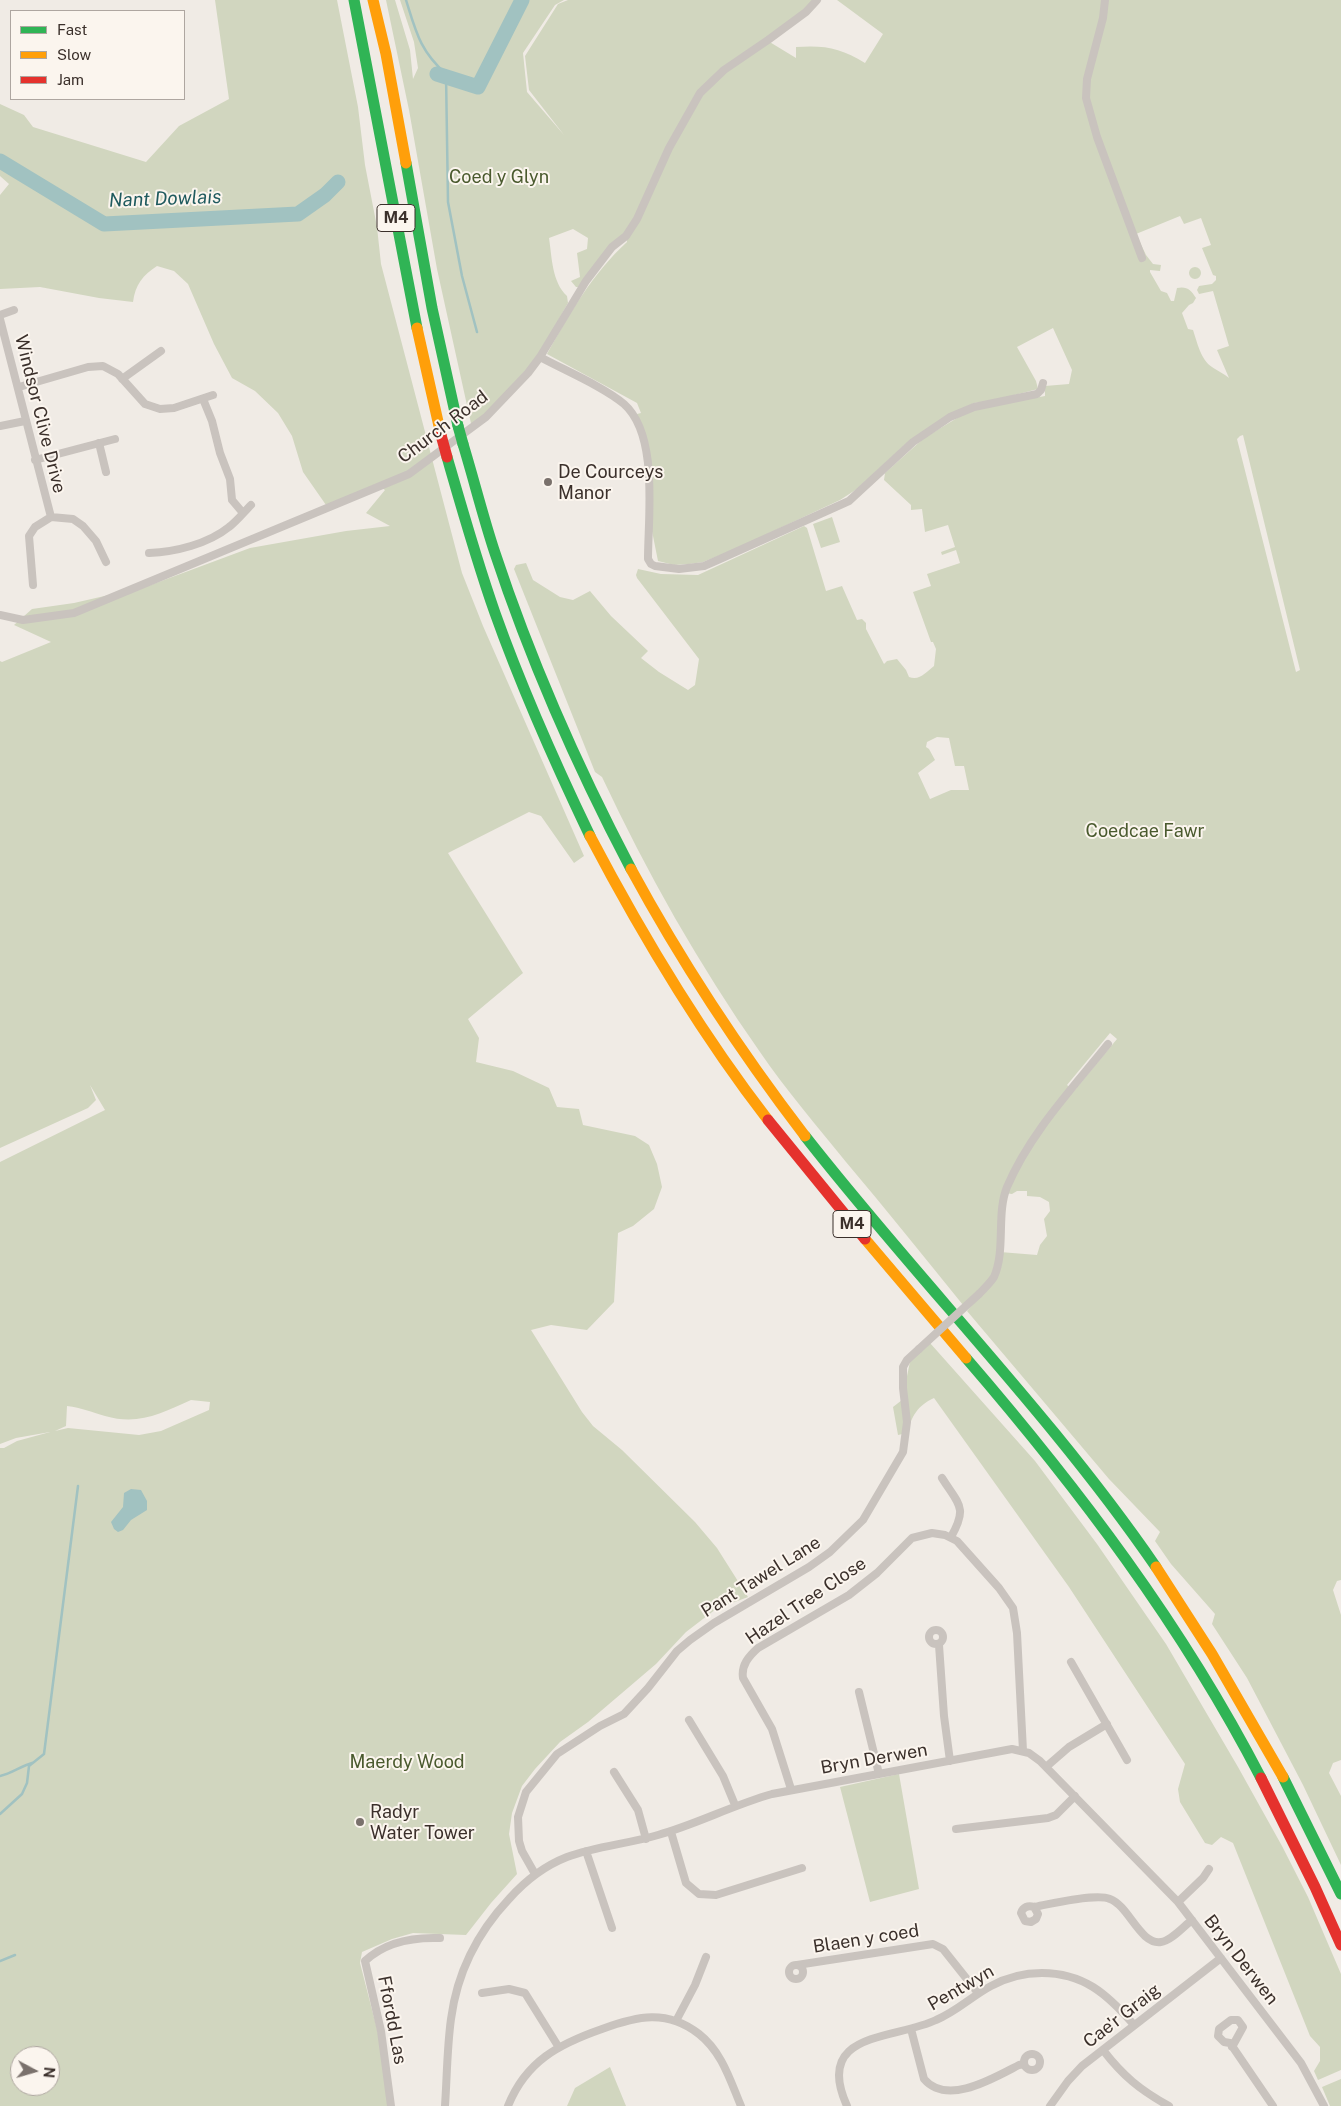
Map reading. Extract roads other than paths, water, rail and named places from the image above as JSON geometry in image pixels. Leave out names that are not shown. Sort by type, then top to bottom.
[{"type":"highway","name":"M4","points":[[354,0],[368,64],[412,307],[447,458],[482,577],[507,649],[539,727],[575,804],[648,940],[714,1045],[760,1109],[860,1235],[1015,1414],[1088,1506],[1156,1602],[1213,1693],[1266,1785],[1315,1885],[1341,1945]]},
{"type":"highway","name":"M4","points":[[373,0],[386,54],[432,308],[463,444],[499,563],[544,684],[623,855],[659,920],[718,1016],[802,1131],[843,1183],[1034,1407],[1101,1491],[1141,1546],[1201,1636],[1277,1764],[1341,1894]]},
{"type":"street","name":"Church Road","points":[[0,615],[23,620],[74,613],[409,474],[486,417],[511,392],[540,357],[586,281],[612,247],[626,236],[637,219],[668,148],[700,94],[724,70],[806,12],[817,0]]},
{"type":"street","points":[[1105,0],[1087,79],[1086,98],[1097,137],[1142,258]]},
{"type":"street","points":[[0,317],[14,310]]},
{"type":"street","name":"Windsor Clive Drive","points":[[0,317],[51,517]]},
{"type":"street","points":[[122,379],[161,351]]},
{"type":"street","points":[[540,357],[612,396],[624,404],[633,415],[643,437],[646,458],[649,508],[648,559],[655,566],[679,569],[704,566],[796,524],[836,509],[860,494],[913,442],[939,424],[974,407],[1037,394],[1041,390],[1042,383]]},
{"type":"street","points":[[19,387],[88,367],[103,366],[118,374],[145,404],[160,409],[174,408],[213,395]]},
{"type":"street","points":[[203,399],[230,479],[232,500],[244,513]]},
{"type":"street","points":[[0,426],[25,421]]},
{"type":"street","points":[[35,460],[115,439]]},
{"type":"street","points":[[99,443],[106,472]]},
{"type":"street","points":[[149,553],[178,550],[208,539],[228,528],[251,505]]},
{"type":"street","name":"Windsor Clive Drive","points":[[33,585],[29,536],[35,527],[51,517],[73,519],[83,526],[96,541],[106,562]]},
{"type":"street","name":"Pant Tawel Lane","points":[[536,1874],[522,1851],[519,1841],[518,1817],[526,1792],[557,1754],[600,1726],[624,1714],[648,1688],[677,1651],[690,1640],[714,1623],[810,1567],[830,1552],[863,1520],[903,1452],[907,1422],[903,1388],[903,1367],[918,1349],[989,1284],[996,1268],[1003,1205],[1008,1185],[1030,1146],[1070,1088],[1108,1044]]},
{"type":"street","points":[[942,1478],[961,1510],[959,1522],[951,1537],[971,1555],[1013,1608],[1017,1633],[1022,1751]]},
{"type":"street","name":"Hazel Tree Close","points":[[791,1789],[772,1729],[743,1678],[742,1673],[747,1659],[758,1648],[857,1589],[877,1573],[912,1538],[932,1533],[951,1537]]},
{"type":"street","points":[[939,1644],[944,1716],[950,1761]]},
{"type":"street","points":[[1071,1662],[1127,1760]]},
{"type":"street","points":[[859,1692],[879,1774]]},
{"type":"street","points":[[689,1720],[723,1776],[735,1805]]},
{"type":"street","points":[[1046,1767],[1068,1747],[1107,1724]]},
{"type":"street","name":"Bryn Derwen","points":[[444,2106],[451,2020],[464,1971],[474,1946],[490,1920],[514,1893],[536,1874],[556,1862],[586,1851],[671,1832],[735,1805],[791,1789],[1007,1750],[1022,1751],[1034,1756],[1178,1902],[1301,2063],[1324,2106]]},
{"type":"street","points":[[614,1772],[638,1810],[646,1838]]},
{"type":"street","points":[[956,1828],[1052,1817],[1074,1796]]},
{"type":"street","points":[[671,1832],[686,1883],[699,1894],[716,1895],[802,1868]]},
{"type":"street","points":[[586,1851],[612,1928]]},
{"type":"street","points":[[1178,1902],[1209,1869]]},
{"type":"street","points":[[1202,1878],[1209,1884]]},
{"type":"street","points":[[1034,1908],[1097,1897],[1110,1899],[1123,1908],[1145,1936],[1154,1942],[1167,1940],[1192,1920]]},
{"type":"street","name":"Ffordd Las","points":[[391,2106],[381,2031],[365,1960],[374,1953],[408,1939],[440,1938]]},
{"type":"street","name":"Blaen y coed","points":[[797,1965],[933,1944],[943,1949],[978,1993]]},
{"type":"street","points":[[676,2021],[696,1985],[706,1957]]},
{"type":"street","name":"Cae'r Graig","points":[[1050,2106],[1072,2076],[1221,1958]]},
{"type":"street","name":"Pentwyn","points":[[847,2106],[840,2090],[840,2070],[846,2055],[858,2043],[926,2025],[946,2016],[978,1993],[999,1981],[1040,1972],[1065,1976],[1092,1987],[1112,2001],[1134,2025]]},
{"type":"street","points":[[482,1993],[509,1989],[525,1993],[558,2046]]},
{"type":"street","points":[[508,2106],[515,2091],[529,2072],[558,2046],[594,2031],[638,2017],[656,2017],[676,2021],[699,2034],[710,2044],[724,2065],[741,2106]]},
{"type":"street","points":[[911,2029],[924,2079],[932,2090],[945,2096],[959,2096],[967,2093],[1024,2064]]},
{"type":"street","points":[[1232,2046],[1273,2106]]},
{"type":"street","points":[[1103,2050],[1130,2081],[1169,2106]]},
{"type":"water","points":[[131,1489],[141,1490],[147,1501],[147,1510],[131,1520],[123,1530],[118,1532],[114,1529],[111,1522],[123,1507],[124,1493]]},
{"type":"waterway","points":[[406,0],[420,40],[430,57],[446,74],[448,202],[462,276],[477,332]]},
{"type":"waterway","points":[[437,74],[478,87],[522,0]]},
{"type":"waterway","name":"Nant Dowlais","points":[[0,161],[104,224],[298,214],[325,195],[338,182]]},
{"type":"waterway","points":[[0,1814],[22,1794],[27,1783],[29,1766],[44,1754],[78,1486]]},
{"type":"waterway","points":[[0,1776],[32,1763]]},
{"type":"waterway","points":[[0,1961],[15,1955]]},
{"type":"place","name":"De Courceys Manor","points":[[548,482]]},
{"type":"place","name":"Radyr Water Tower","points":[[360,1822]]},
{"type":"park label","name":"Coed y Glyn","points":[[499,177]]},
{"type":"park label","name":"Coedcae Fawr","points":[[1145,831]]},
{"type":"park label","name":"Maerdy Wood","points":[[407,1762]]}]
